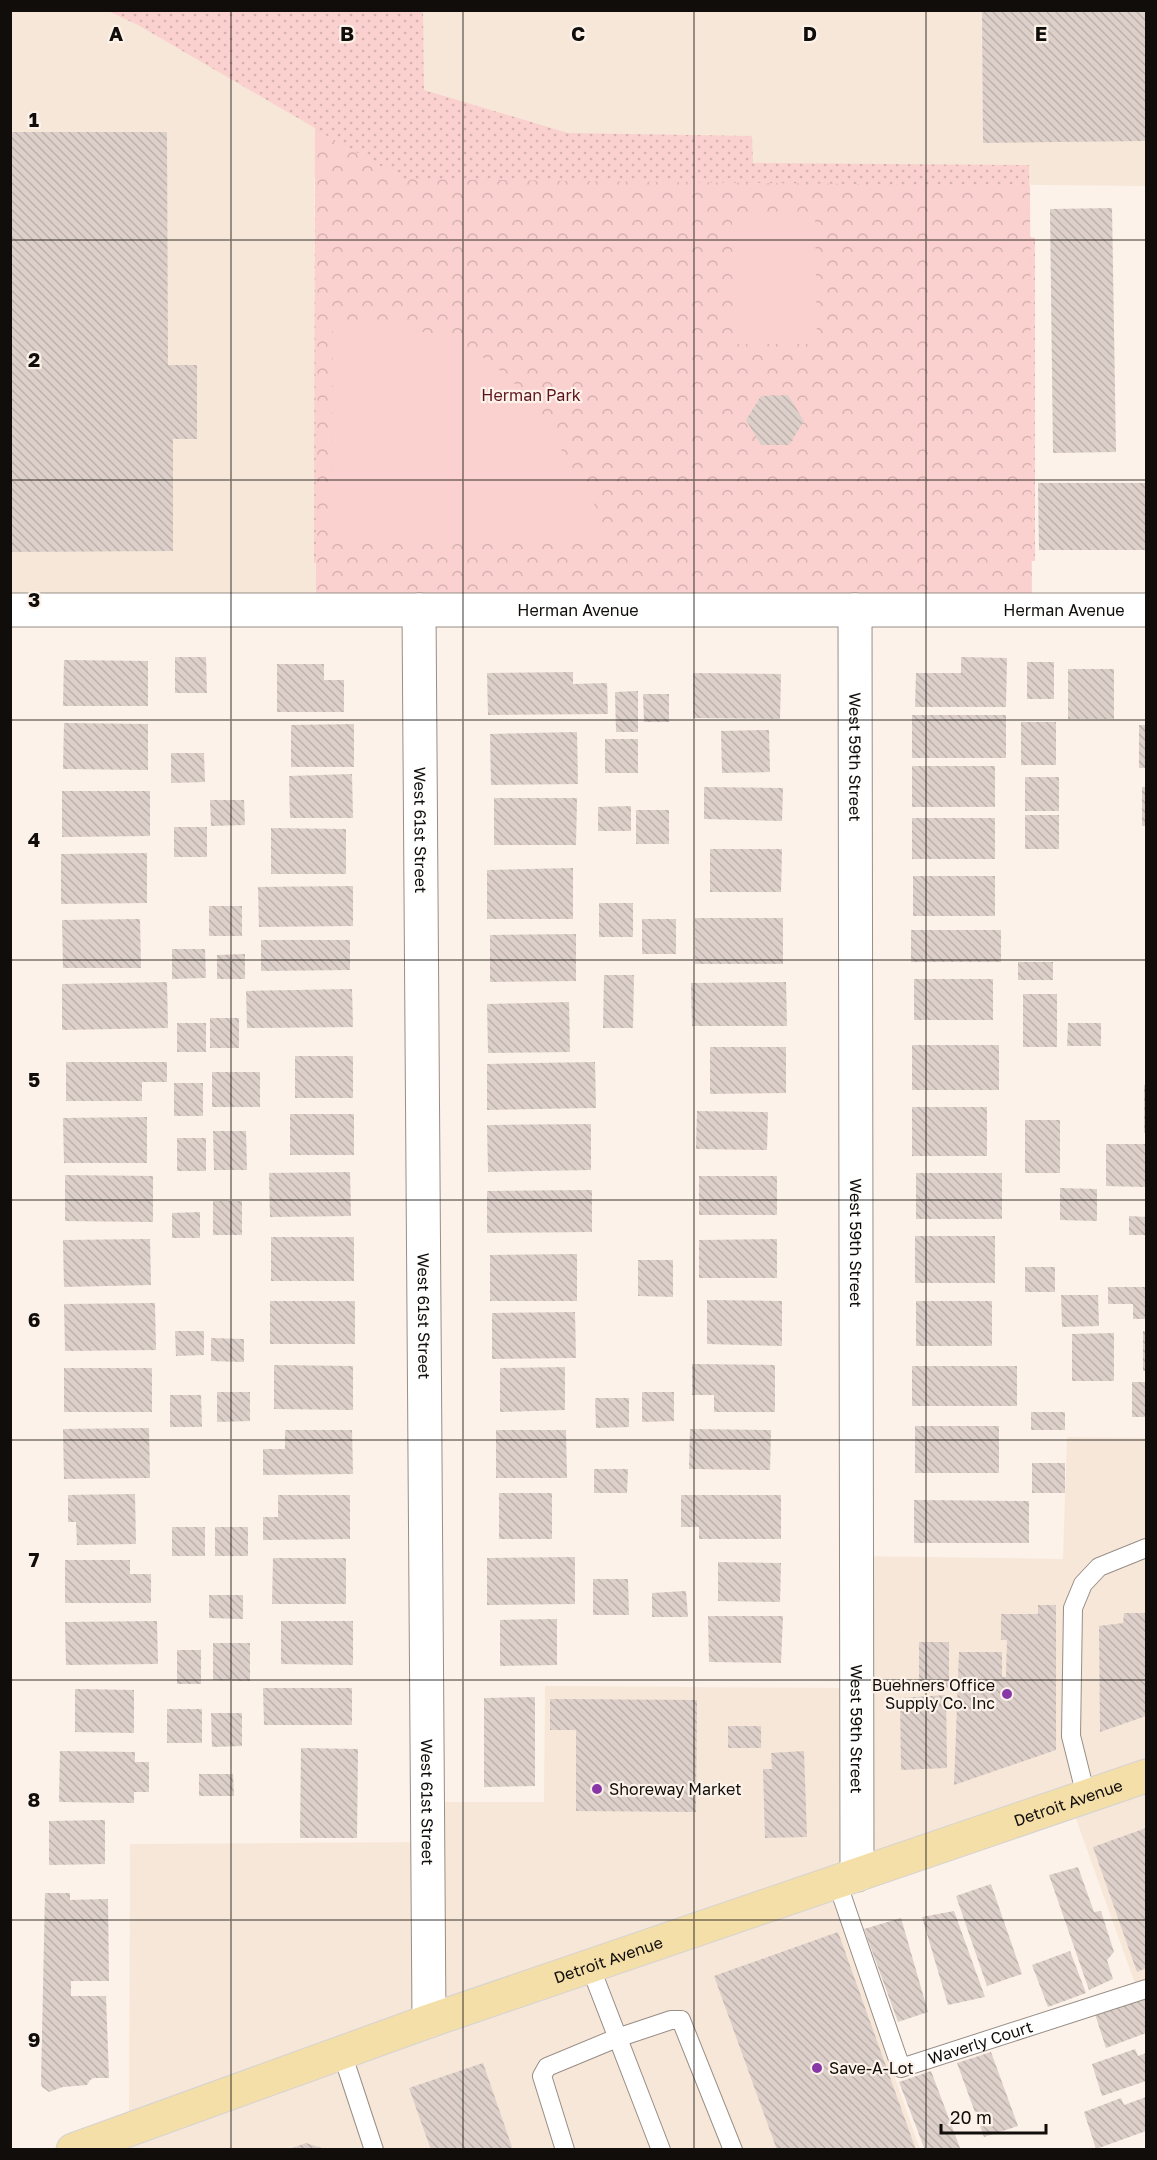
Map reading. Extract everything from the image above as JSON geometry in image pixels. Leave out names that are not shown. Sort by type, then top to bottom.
[{"type":"main road","name":"Detroit Avenue","points":[[73,2150],[429,2021],[1146,1776]]},
{"type":"street","name":"Herman Avenue","points":[[10,610],[1146,610]]},
{"type":"street","name":"West 61st Street","points":[[419,610],[429,2021]]},
{"type":"street","name":"West 59th Street","points":[[847,1878],[855,610]]},
{"type":"lane","points":[[1086,1796],[1071,1736],[1073,1608],[1083,1584],[1099,1567],[1146,1548]]},
{"type":"lane","name":"Waverly Court","points":[[847,1878],[902,2068],[1146,1989]]},
{"type":"lane","points":[[590,1966],[661,2150]]},
{"type":"lane","points":[[565,2150],[542,2076],[547,2067],[617,2038],[671,2020],[681,2020],[733,2150]]},
{"type":"lane","points":[[342,2053],[374,2150]]},
{"type":"shaded area","points":[[10,11],[1146,11],[1146,186],[314,178],[316,610],[11,610]]},
{"type":"shaded area","points":[[1067,1437],[1146,1438],[1146,1989],[1138,1992],[1070,1802],[827,1885],[920,2149],[73,2150],[129,2129],[130,1844],[427,1842],[428,1802],[544,1802],[545,1686],[855,1688],[855,1556],[1063,1559]]},
{"type":"green space","name":"Herman Park","points":[[108,11],[423,11],[424,90],[568,133],[752,136],[753,163],[1029,165],[1030,237],[1035,238],[1035,561],[314,563],[315,128],[138,25]]},
{"type":"green space","name":"Herman Park","points":[[315,129],[404,179],[1030,186],[1032,610],[316,610]]},
{"type":"green space","points":[[732,212],[815,213],[817,344],[733,344]]},
{"type":"green space","points":[[333,324],[407,328],[450,339],[489,361],[515,384],[548,428],[597,509],[606,543],[335,543],[332,540]]},
{"type":"building","points":[[982,10],[1146,10],[1146,141],[983,143]]},
{"type":"building","points":[[10,132],[167,132],[168,365],[197,365],[197,439],[173,439],[173,551],[10,552]]},
{"type":"building","points":[[1112,208],[1116,452],[1053,453],[1050,209]]},
{"type":"building","points":[[788,395],[804,421],[789,445],[761,445],[746,420],[761,396]]},
{"type":"building","points":[[1038,483],[1146,483],[1146,550],[1039,550]]},
{"type":"building","points":[[175,657],[206,657],[207,693],[175,693]]},
{"type":"building","points":[[961,657],[1007,658],[1006,707],[915,707],[916,673],[961,673]]},
{"type":"building","points":[[64,660],[148,661],[148,706],[63,706]]},
{"type":"building","points":[[1027,662],[1054,662],[1054,699],[1027,699]]},
{"type":"building","points":[[277,664],[324,664],[324,680],[344,680],[344,712],[277,712]]},
{"type":"building","points":[[1068,669],[1114,669],[1114,719],[1068,719]]},
{"type":"building","points":[[573,672],[573,684],[607,683],[608,714],[488,715],[487,673]]},
{"type":"building","points":[[693,673],[781,674],[780,719],[693,718]]},
{"type":"building","points":[[638,691],[638,732],[616,732],[615,692]]},
{"type":"building","points":[[643,694],[669,694],[669,722],[644,722]]},
{"type":"building","points":[[912,715],[1006,715],[1006,758],[912,758]]},
{"type":"building","points":[[1021,722],[1056,722],[1056,765],[1021,765]]},
{"type":"building","points":[[64,723],[148,724],[148,770],[63,769]]},
{"type":"building","points":[[354,724],[354,767],[291,767],[291,725]]},
{"type":"building","points":[[1139,725],[1146,725],[1146,768],[1139,768]]},
{"type":"building","points":[[769,730],[770,772],[722,773],[721,731]]},
{"type":"building","points":[[577,732],[578,784],[491,785],[490,734]]},
{"type":"building","points":[[605,739],[638,739],[638,773],[605,773]]},
{"type":"building","points":[[171,753],[204,753],[205,782],[171,783]]},
{"type":"building","points":[[912,766],[995,766],[995,807],[912,807]]},
{"type":"building","points":[[352,774],[353,818],[290,818],[289,776]]},
{"type":"building","points":[[1025,777],[1059,777],[1059,811],[1025,811]]},
{"type":"building","points":[[704,787],[783,788],[782,821],[704,819]]},
{"type":"building","points":[[1142,787],[1146,787],[1146,826],[1142,826]]},
{"type":"building","points":[[62,791],[150,791],[150,836],[62,837]]},
{"type":"building","points":[[494,798],[577,798],[576,845],[494,845]]},
{"type":"building","points":[[210,800],[244,800],[245,825],[211,826]]},
{"type":"building","points":[[631,806],[631,831],[598,831],[598,807]]},
{"type":"building","points":[[636,810],[669,810],[669,844],[636,844]]},
{"type":"building","points":[[1025,815],[1059,815],[1059,849],[1025,849]]},
{"type":"building","points":[[912,818],[995,818],[995,859],[912,859]]},
{"type":"building","points":[[174,827],[207,827],[207,857],[174,857]]},
{"type":"building","points":[[271,828],[346,829],[346,874],[271,874]]},
{"type":"building","points":[[710,849],[782,849],[781,892],[710,892]]},
{"type":"building","points":[[147,853],[147,903],[61,904],[61,854]]},
{"type":"building","points":[[573,868],[573,919],[487,919],[487,870]]},
{"type":"building","points":[[913,876],[995,876],[995,916],[913,916]]},
{"type":"building","points":[[353,886],[353,926],[259,927],[258,887]]},
{"type":"building","points":[[599,903],[633,903],[633,937],[599,937]]},
{"type":"building","points":[[209,906],[242,906],[242,936],[209,936]]},
{"type":"building","points":[[695,918],[783,918],[783,964],[695,964]]},
{"type":"building","points":[[140,919],[141,968],[63,968],[62,920]]},
{"type":"building","points":[[642,919],[676,919],[676,954],[642,954]]},
{"type":"building","points":[[911,930],[1001,930],[1001,962],[911,962]]},
{"type":"building","points":[[576,934],[576,981],[490,982],[490,935]]},
{"type":"building","points":[[261,940],[350,940],[350,970],[261,971]]},
{"type":"building","points":[[172,949],[205,949],[206,978],[172,979]]},
{"type":"building","points":[[245,954],[245,979],[217,979],[217,955]]},
{"type":"building","points":[[1018,962],[1053,962],[1053,980],[1018,980]]},
{"type":"building","points":[[604,975],[634,975],[633,1028],[603,1028]]},
{"type":"building","points":[[914,979],[993,979],[993,1020],[914,1020]]},
{"type":"building","points":[[167,982],[168,1028],[62,1030],[62,984]]},
{"type":"building","points":[[786,982],[787,1026],[692,1026],[691,983]]},
{"type":"building","points":[[352,989],[353,1027],[247,1028],[246,991]]},
{"type":"building","points":[[1023,994],[1057,994],[1057,1047],[1023,1047]]},
{"type":"building","points":[[569,1002],[570,1052],[488,1053],[487,1004]]},
{"type":"building","points":[[210,1018],[239,1018],[239,1048],[210,1048]]},
{"type":"building","points":[[177,1023],[206,1023],[206,1052],[177,1052]]},
{"type":"building","points":[[1068,1023],[1101,1023],[1101,1046],[1067,1046]]},
{"type":"building","points":[[912,1045],[999,1045],[999,1090],[912,1090]]},
{"type":"building","points":[[710,1047],[786,1047],[786,1093],[710,1094]]},
{"type":"building","points":[[295,1056],[353,1056],[353,1098],[295,1098]]},
{"type":"building","points":[[66,1062],[167,1062],[167,1082],[142,1082],[142,1101],[66,1101]]},
{"type":"building","points":[[595,1062],[596,1108],[487,1110],[487,1064]]},
{"type":"building","points":[[212,1072],[260,1072],[260,1107],[212,1107]]},
{"type":"building","points":[[174,1083],[203,1083],[203,1116],[174,1116]]},
{"type":"building","points":[[1144,1085],[1146,1085],[1146,1133],[1144,1133]]},
{"type":"building","points":[[912,1107],[987,1107],[987,1156],[912,1156]]},
{"type":"building","points":[[697,1111],[768,1112],[767,1150],[696,1149]]},
{"type":"building","points":[[290,1114],[354,1114],[354,1155],[290,1155]]},
{"type":"building","points":[[147,1117],[147,1163],[64,1163],[63,1118]]},
{"type":"building","points":[[1025,1120],[1060,1120],[1060,1173],[1025,1173]]},
{"type":"building","points":[[591,1124],[591,1170],[488,1172],[487,1125]]},
{"type":"building","points":[[213,1131],[246,1131],[247,1170],[214,1170]]},
{"type":"building","points":[[177,1138],[206,1138],[206,1171],[177,1171]]},
{"type":"building","points":[[1106,1144],[1146,1144],[1146,1187],[1106,1186]]},
{"type":"building","points":[[350,1172],[351,1216],[270,1217],[269,1173]]},
{"type":"building","points":[[916,1173],[1002,1173],[1002,1219],[916,1219]]},
{"type":"building","points":[[65,1175],[153,1176],[153,1222],[65,1221]]},
{"type":"building","points":[[699,1176],[777,1176],[777,1215],[699,1215]]},
{"type":"building","points":[[1060,1188],[1097,1189],[1097,1221],[1060,1220]]},
{"type":"building","points":[[592,1190],[592,1232],[487,1233],[487,1191]]},
{"type":"building","points":[[213,1201],[242,1201],[242,1235],[213,1235]]},
{"type":"building","points":[[200,1212],[200,1238],[172,1238],[172,1213]]},
{"type":"building","points":[[1129,1216],[1146,1217],[1146,1235],[1129,1235]]},
{"type":"building","points":[[915,1236],[995,1236],[995,1283],[915,1283]]},
{"type":"building","points":[[271,1237],[354,1237],[354,1281],[271,1281]]},
{"type":"building","points":[[150,1239],[151,1285],[64,1287],[63,1240]]},
{"type":"building","points":[[777,1239],[777,1278],[699,1278],[699,1240]]},
{"type":"building","points":[[577,1254],[577,1301],[490,1301],[490,1255]]},
{"type":"building","points":[[638,1260],[673,1260],[673,1297],[638,1296]]},
{"type":"building","points":[[1025,1267],[1055,1267],[1055,1292],[1025,1292]]},
{"type":"building","points":[[1108,1287],[1146,1287],[1146,1319],[1133,1319],[1133,1304],[1108,1304]]},
{"type":"building","points":[[1061,1295],[1098,1295],[1099,1326],[1062,1327]]},
{"type":"building","points":[[707,1300],[782,1301],[782,1346],[707,1344]]},
{"type":"building","points":[[270,1301],[355,1301],[355,1344],[270,1344]]},
{"type":"building","points":[[916,1301],[992,1301],[992,1346],[916,1346]]},
{"type":"building","points":[[155,1303],[156,1350],[65,1351],[64,1304]]},
{"type":"building","points":[[575,1312],[576,1358],[492,1359],[492,1313]]},
{"type":"building","points":[[175,1331],[204,1331],[204,1355],[176,1356]]},
{"type":"building","points":[[1143,1331],[1146,1331],[1146,1371],[1143,1371]]},
{"type":"building","points":[[1114,1333],[1114,1381],[1072,1381],[1072,1334]]},
{"type":"building","points":[[211,1338],[244,1339],[244,1362],[211,1361]]},
{"type":"building","points":[[692,1364],[775,1365],[775,1412],[714,1412],[714,1395],[692,1395]]},
{"type":"building","points":[[274,1365],[353,1366],[353,1410],[274,1409]]},
{"type":"building","points":[[912,1366],[1017,1366],[1017,1406],[912,1406]]},
{"type":"building","points":[[565,1367],[565,1410],[500,1412],[500,1368]]},
{"type":"building","points":[[64,1368],[152,1368],[152,1412],[64,1412]]},
{"type":"building","points":[[1132,1382],[1146,1382],[1146,1417],[1132,1417]]},
{"type":"building","points":[[217,1392],[250,1392],[250,1421],[217,1422]]},
{"type":"building","points":[[642,1392],[674,1392],[674,1421],[642,1422]]},
{"type":"building","points":[[170,1395],[201,1395],[202,1427],[170,1427]]},
{"type":"building","points":[[595,1398],[629,1398],[629,1427],[596,1428]]},
{"type":"building","points":[[1031,1412],[1065,1412],[1065,1430],[1031,1430]]},
{"type":"building","points":[[915,1426],[999,1426],[999,1473],[915,1473]]},
{"type":"building","points":[[149,1428],[150,1478],[64,1479],[63,1429]]},
{"type":"building","points":[[690,1429],[771,1430],[770,1470],[689,1469]]},
{"type":"building","points":[[285,1430],[352,1430],[353,1474],[263,1475],[263,1449],[285,1449]]},
{"type":"building","points":[[496,1430],[566,1430],[567,1478],[496,1478]]},
{"type":"building","points":[[1032,1463],[1065,1463],[1065,1493],[1032,1493]]},
{"type":"building","points":[[594,1469],[628,1469],[627,1493],[594,1493]]},
{"type":"building","points":[[499,1493],[552,1493],[552,1539],[499,1539]]},
{"type":"building","points":[[135,1494],[136,1544],[77,1545],[76,1522],[68,1522],[68,1495]]},
{"type":"building","points":[[278,1495],[350,1495],[350,1539],[263,1540],[263,1517],[278,1517]]},
{"type":"building","points":[[681,1495],[781,1495],[781,1539],[699,1539],[699,1527],[681,1527]]},
{"type":"building","points":[[914,1500],[1029,1501],[1029,1543],[914,1543]]},
{"type":"building","points":[[172,1527],[205,1527],[205,1556],[172,1556]]},
{"type":"building","points":[[215,1527],[248,1527],[248,1556],[215,1556]]},
{"type":"building","points":[[575,1557],[575,1604],[487,1605],[487,1558]]},
{"type":"building","points":[[273,1558],[346,1558],[346,1604],[272,1604]]},
{"type":"building","points":[[65,1560],[130,1560],[130,1574],[151,1574],[151,1603],[65,1603]]},
{"type":"building","points":[[718,1562],[781,1563],[780,1602],[718,1601]]},
{"type":"building","points":[[593,1579],[628,1579],[629,1615],[593,1615]]},
{"type":"building","points":[[686,1591],[688,1617],[652,1617],[652,1593]]},
{"type":"building","points":[[209,1595],[243,1595],[243,1619],[209,1618]]},
{"type":"building","name":"Buehners Office Supply Co. Inc","points":[[1038,1605],[1056,1605],[1056,1750],[954,1785],[959,1652],[1002,1652],[1002,1677],[1006,1677],[1007,1640],[1001,1640],[1001,1614],[1038,1614]]},
{"type":"building","points":[[1124,1613],[1146,1613],[1146,1716],[1100,1732],[1099,1626],[1123,1623]]},
{"type":"building","points":[[708,1616],[783,1616],[781,1663],[709,1662]]},
{"type":"building","points":[[557,1619],[557,1665],[500,1666],[500,1620]]},
{"type":"building","points":[[157,1621],[158,1664],[66,1665],[65,1622]]},
{"type":"building","points":[[281,1621],[353,1621],[353,1665],[281,1664]]},
{"type":"building","points":[[919,1642],[949,1642],[949,1688],[919,1688]]},
{"type":"building","points":[[213,1643],[250,1643],[250,1681],[213,1680]]},
{"type":"building","points":[[177,1650],[201,1650],[201,1684],[177,1684]]},
{"type":"building","points":[[263,1688],[352,1688],[352,1725],[264,1725]]},
{"type":"building","points":[[75,1689],[134,1690],[134,1733],[75,1732]]},
{"type":"building","points":[[946,1695],[947,1768],[901,1770],[900,1698]]},
{"type":"building","points":[[535,1697],[535,1786],[484,1787],[484,1698]]},
{"type":"building","points":[[550,1699],[697,1700],[696,1812],[576,1811],[576,1730],[550,1730]]},
{"type":"building","points":[[167,1709],[202,1709],[202,1743],[167,1743]]},
{"type":"building","points":[[211,1713],[242,1713],[242,1746],[212,1747]]},
{"type":"building","points":[[728,1726],[761,1726],[761,1748],[728,1748]]},
{"type":"building","points":[[301,1748],[358,1749],[357,1838],[300,1838]]},
{"type":"building","points":[[60,1751],[135,1752],[135,1762],[149,1762],[149,1792],[134,1792],[134,1803],[59,1802]]},
{"type":"building","points":[[804,1751],[807,1837],[765,1838],[763,1769],[772,1769],[771,1753]]},
{"type":"building","points":[[199,1774],[233,1774],[234,1796],[199,1796]]},
{"type":"building","points":[[105,1820],[105,1864],[49,1865],[49,1821]]},
{"type":"building","points":[[1146,1828],[1146,1968],[1137,1972],[1093,1847]]},
{"type":"building","points":[[1078,1867],[1094,1912],[1101,1911],[1114,1952],[1107,1960],[1113,1979],[1089,1990],[1049,1875]]},
{"type":"building","points":[[991,1884],[1022,1974],[987,1986],[956,1896]]},
{"type":"building","points":[[45,1893],[70,1893],[70,1900],[108,1899],[109,1981],[71,1981],[71,1996],[106,1996],[109,2078],[94,2078],[87,2085],[63,2087],[49,2092],[42,2087],[41,2083]]},
{"type":"building","points":[[954,1911],[985,1997],[948,2005],[922,1917]]},
{"type":"building","points":[[901,1918],[928,2012],[898,2022],[864,1929]]},
{"type":"building","name":"Save-A-Lot","points":[[838,1932],[916,2150],[777,2150],[714,1976]]},
{"type":"building","points":[[1070,1951],[1086,1993],[1048,2007],[1032,1965]]},
{"type":"building","points":[[1146,1997],[1146,2033],[1106,2048],[1095,2014]]},
{"type":"building","points":[[1135,2049],[1138,2056],[1146,2053],[1146,2081],[1102,2096],[1092,2064]]},
{"type":"building","points":[[991,2052],[1018,2126],[984,2137],[957,2063]]},
{"type":"building","points":[[483,2063],[513,2150],[431,2150],[409,2088]]},
{"type":"building","points":[[931,2071],[960,2148],[957,2150],[925,2150],[899,2082]]},
{"type":"building","points":[[1146,2097],[1146,2131],[1096,2149],[1084,2112],[1121,2098],[1124,2105]]},
{"type":"building","points":[[306,2143],[325,2150],[287,2150]]},
{"type":"place","name":"Buehners Office Supply Co. Inc","points":[[1007,1694]]},
{"type":"place","name":"Shoreway Market","points":[[597,1789]]},
{"type":"place","name":"Save-A-Lot","points":[[817,2068]]}]
